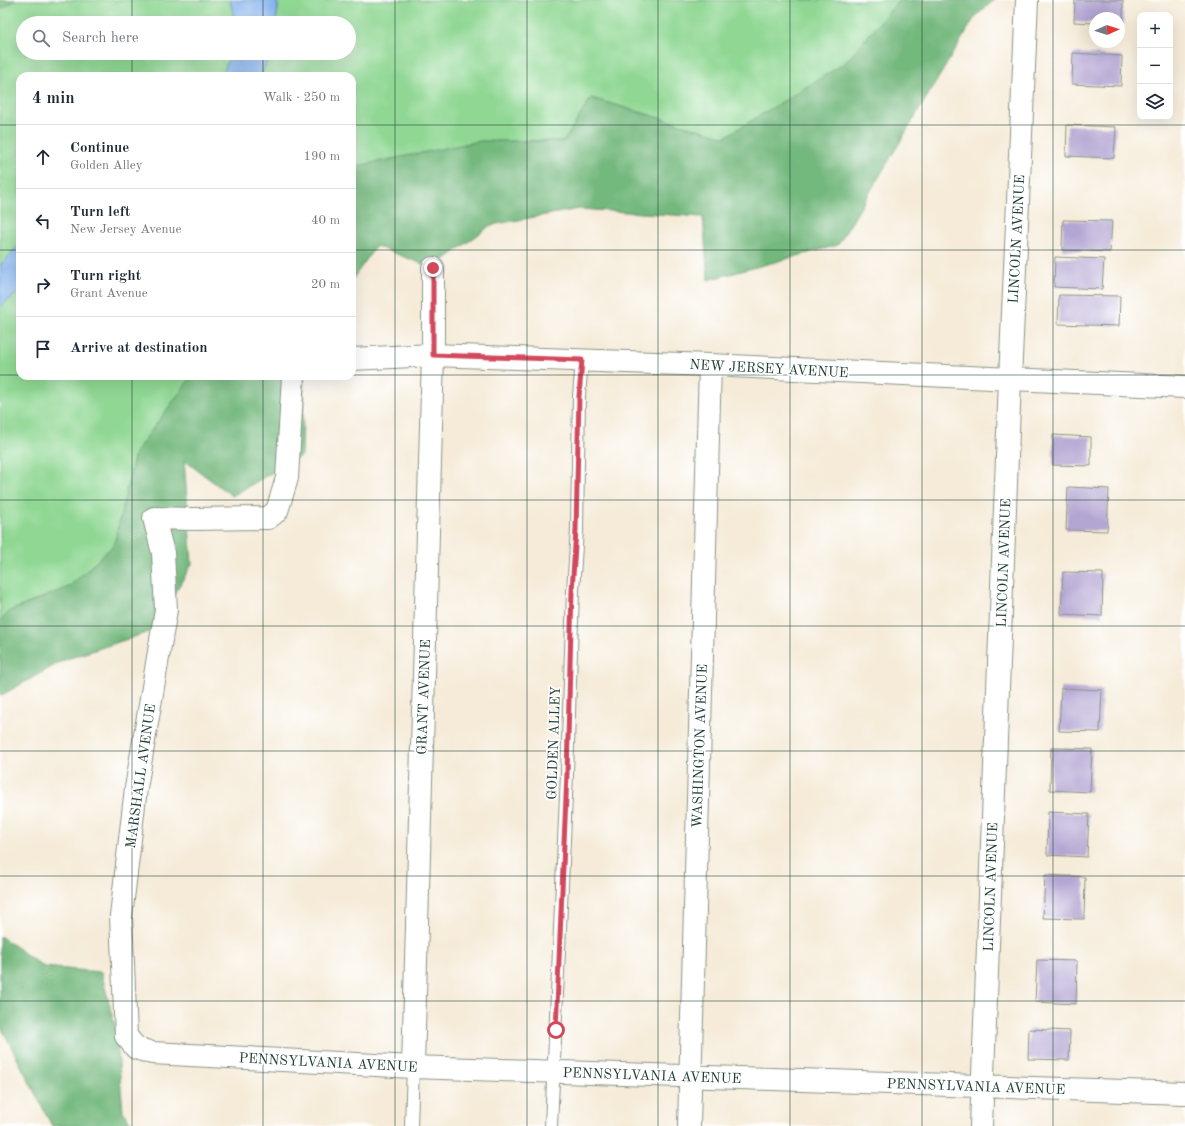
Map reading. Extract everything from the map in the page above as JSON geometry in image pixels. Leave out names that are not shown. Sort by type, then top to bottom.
[{"type":"street","name":"LINCOLN AVENUE","points":[[982,1126],[982,1086],[1010,380],[1027,0]]},
{"type":"street","name":"GRANT AVENUE","points":[[413,1067],[433,355],[433,268]]},
{"type":"street","name":"NEW JERSEY AVENUE","points":[[356,359],[433,355],[582,360],[1185,387]]},
{"type":"street","name":"WASHINGTON AVENUE","points":[[689,1126],[710,365]]},
{"type":"street","name":"MARSHALL AVENUE","points":[[126,1036],[121,916],[136,788],[166,610],[163,554],[154,518],[268,518],[277,511],[287,478],[293,380]]},
{"type":"street","name":"PENNSYLVANIA AVENUE","points":[[126,1036],[136,1048],[152,1053],[413,1067],[1185,1093]]},
{"type":"lane","name":"GOLDEN ALLEY","points":[[551,1126],[567,774],[572,591],[576,530],[579,396],[582,360]]},
{"type":"lane","name":"GRANT AVENUE","points":[[411,1126],[413,1067]]},
{"type":"green space","points":[[0,0],[15,0],[0,10]]},
{"type":"green space","points":[[15,0],[230,0],[233,16],[16,16],[16,60],[228,60],[224,72],[16,72],[16,248],[0,266],[0,10]]},
{"type":"green space","points":[[277,0],[635,0],[647,4],[655,0],[899,0],[846,63],[725,137],[591,98],[565,141],[528,140],[356,166],[356,72],[263,72],[267,60],[356,60],[356,16],[277,16]]},
{"type":"green space","points":[[899,0],[994,0],[975,17],[838,245],[708,280],[703,217],[579,209],[491,225],[433,268],[376,246],[356,274],[356,166],[480,141],[564,141],[591,98],[725,137],[845,63]]},
{"type":"green space","points":[[16,294],[16,380],[189,380],[135,453],[114,545],[69,587],[10,611],[0,621],[0,307]]},
{"type":"green space","points":[[189,380],[304,380],[302,455],[232,496],[184,460],[192,564],[152,631],[64,660],[0,696],[0,621],[10,611],[69,587],[114,545],[135,453]]},
{"type":"green space","points":[[0,936],[44,967],[101,972],[116,1029],[123,1111],[133,1126],[52,1126],[0,1025]]},
{"type":"water","points":[[230,0],[277,0],[277,16],[233,16]]},
{"type":"water","points":[[228,60],[267,60],[263,72],[224,72]]},
{"type":"water","points":[[16,248],[16,294],[0,307],[0,266]]},
{"type":"building","points":[[1075,0],[1123,0],[1123,12],[1089,12],[1089,23],[1074,22]]},
{"type":"building","points":[[1073,53],[1122,56],[1121,86],[1072,84]]},
{"type":"building","points":[[1067,125],[1116,127],[1114,158],[1066,156]]},
{"type":"building","points":[[1063,220],[1112,221],[1110,252],[1062,250]]},
{"type":"building","points":[[1055,257],[1104,259],[1102,289],[1054,287]]},
{"type":"building","points":[[1059,295],[1120,296],[1119,326],[1058,324]]},
{"type":"building","points":[[1053,435],[1091,437],[1091,466],[1053,465]]},
{"type":"building","points":[[1068,487],[1109,489],[1107,531],[1066,530]]},
{"type":"building","points":[[1063,572],[1103,573],[1102,616],[1061,614]]},
{"type":"building","points":[[1061,688],[1102,690],[1100,732],[1059,731]]},
{"type":"building","points":[[1051,748],[1092,749],[1090,792],[1050,790]]},
{"type":"building","points":[[1048,812],[1089,814],[1087,857],[1047,855]]},
{"type":"building","points":[[1045,875],[1085,877],[1084,919],[1043,918]]},
{"type":"building","points":[[1037,960],[1077,961],[1076,1004],[1035,1002]]},
{"type":"building","points":[[1029,1029],[1070,1031],[1069,1060],[1028,1059]]},
{"type":"route","points":[[433,268],[433,355],[582,360],[579,396],[576,530],[572,591],[567,774],[556,1030]]}]
